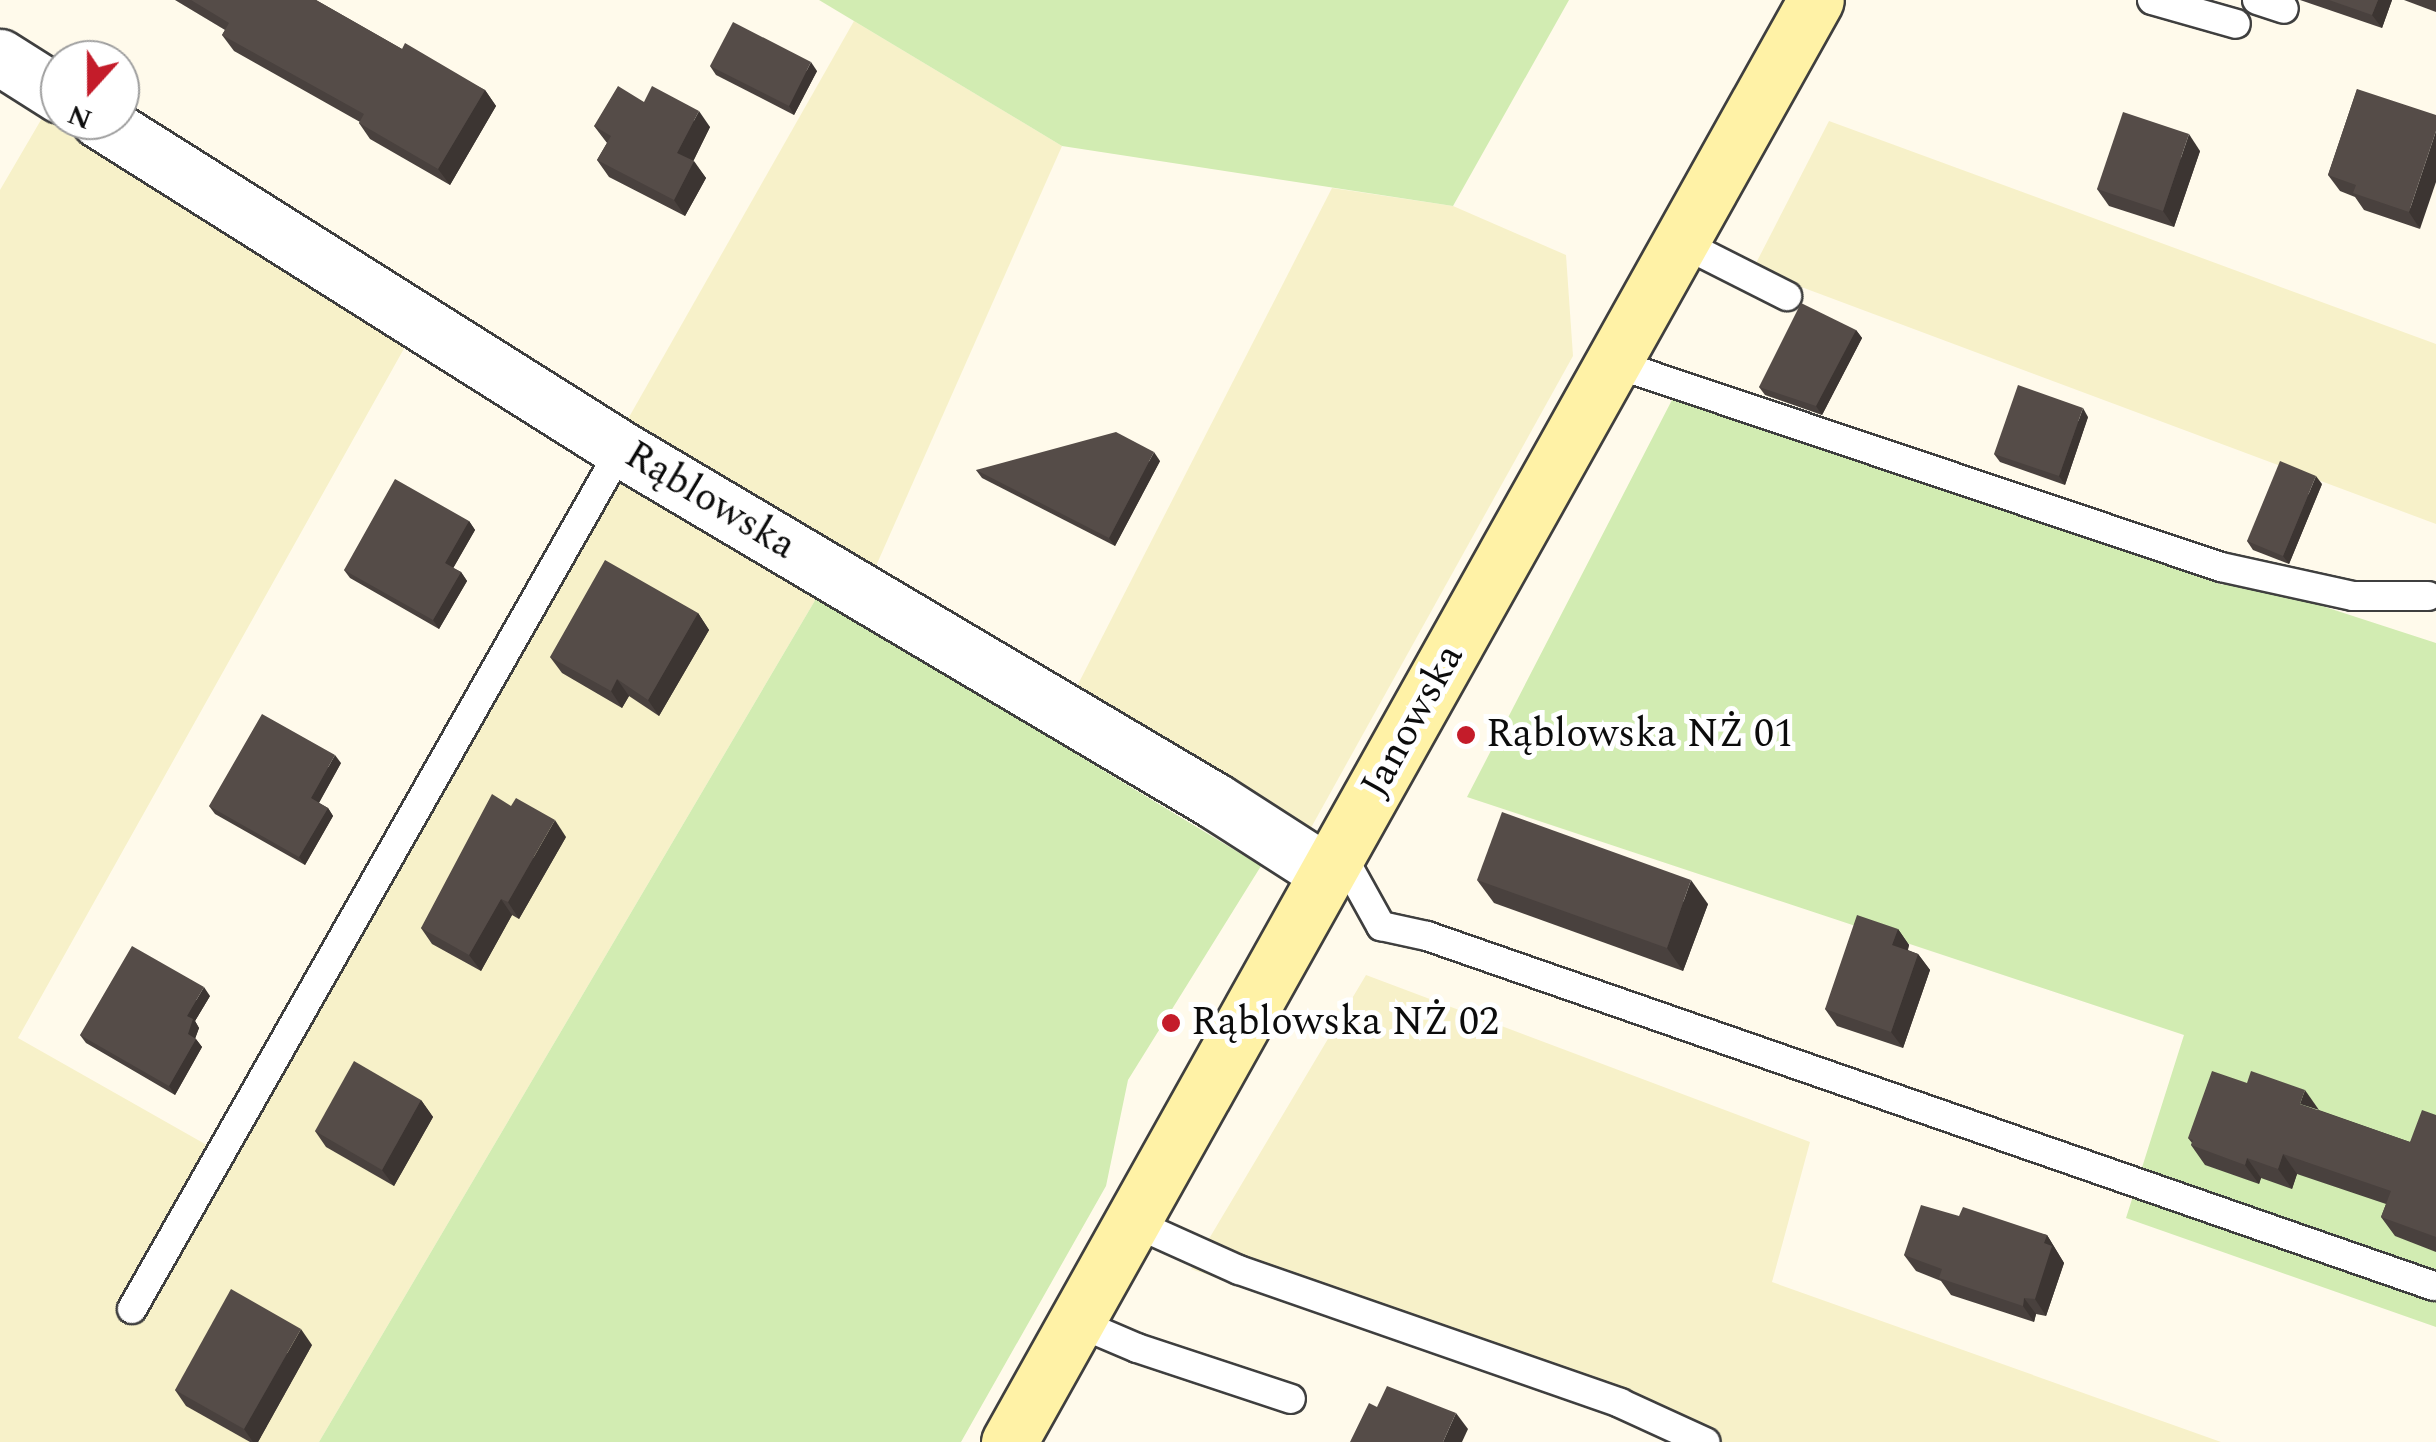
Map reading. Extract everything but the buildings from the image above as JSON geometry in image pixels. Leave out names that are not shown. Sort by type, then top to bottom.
[{"type":"street","name":"Janowska","points":[[1017,1440],[1076,1322],[1816,0]]},
{"type":"street","points":[[0,57],[40,83]]},
{"type":"street","name":"Rąblowska","points":[[130,140],[621,449],[1215,801],[1334,862]]},
{"type":"lane","points":[[2152,0],[2236,24]]},
{"type":"lane","points":[[2257,0],[2284,9]]},
{"type":"lane","points":[[1680,242],[1787,296]]},
{"type":"lane","points":[[1613,362],[1668,385],[2221,567],[2353,596],[2428,596]]},
{"type":"lane","points":[[132,1309],[621,449]]},
{"type":"lane","points":[[1334,862],[1381,926],[1426,936],[2434,1286]]},
{"type":"lane","points":[[1132,1222],[1239,1270],[1620,1403],[1706,1442]]},
{"type":"lane","points":[[1076,1322],[1137,1348],[1291,1399]]},
{"type":"shaded area","points":[[854,21],[1062,146],[868,584],[620,433]]},
{"type":"shaded area","points":[[1829,121],[2436,344],[2436,524],[1753,269]]},
{"type":"shaded area","points":[[40,122],[40,140],[87,140],[406,345],[18,1038],[235,1161],[621,473],[817,597],[319,1442],[0,1442],[0,190]]},
{"type":"shaded area","points":[[1332,188],[1453,206],[1566,255],[1573,356],[1307,835],[1072,696]]},
{"type":"shaded area","points":[[1366,975],[1810,1142],[1772,1282],[2221,1442],[1700,1442],[1191,1269]]},
{"type":"green space","points":[[819,0],[1569,0],[1453,206],[1062,146]]},
{"type":"green space","points":[[1673,398],[2223,585],[2227,575],[2436,643],[2436,1327],[2126,1218],[2184,1035],[1467,797]]},
{"type":"green space","points":[[817,597],[1261,866],[1128,1080],[1106,1186],[961,1442],[319,1442]]},
{"type":"place","name":"Rąblowska NŻ 01","points":[[1466,735]]},
{"type":"place","name":"Rąblowska NŻ 02","points":[[1171,1023]]}]
